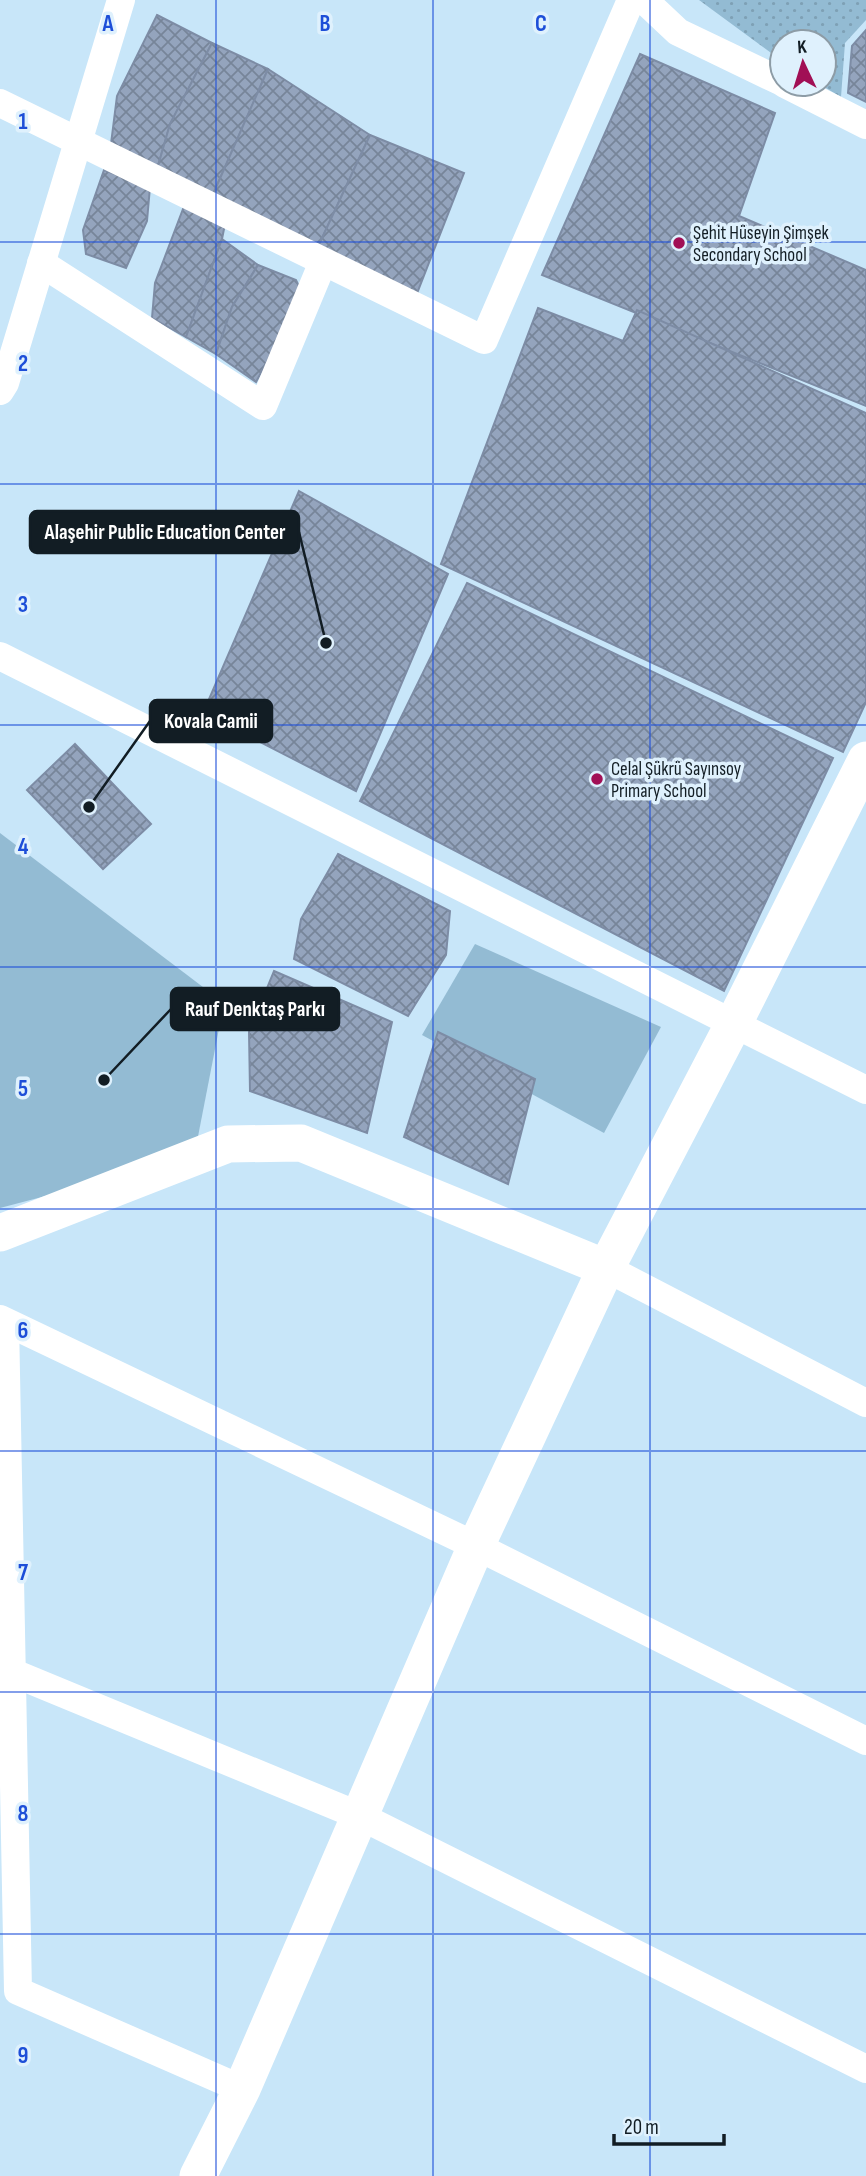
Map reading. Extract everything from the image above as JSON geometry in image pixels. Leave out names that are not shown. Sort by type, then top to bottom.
[{"type":"street","points":[[2,385],[121,0]]},
{"type":"street","points":[[0,103],[484,340],[631,0]]},
{"type":"street","points":[[644,0],[678,32],[768,75]]},
{"type":"street","points":[[813,98],[866,125]]},
{"type":"street","points":[[41,263],[263,406],[323,262]]},
{"type":"street","points":[[0,656],[866,1090]]},
{"type":"street","points":[[208,2173],[476,1546],[606,1268],[734,1023],[866,760]]},
{"type":"street","points":[[0,1233],[228,1144],[301,1143],[606,1268],[866,1403]]},
{"type":"street","points":[[242,2089],[18,1991],[3,1321],[476,1546],[866,1741]]},
{"type":"street","points":[[11,1672],[360,1816],[866,2069]]},
{"type":"shaded area","points":[[699,0],[866,0],[866,20],[845,43],[841,97],[838,95],[838,28],[768,28],[768,51]]},
{"type":"shaded area","points":[[0,833],[224,1003],[194,1157],[0,1208]]},
{"type":"shaded area","points":[[475,944],[661,1027],[604,1133],[422,1035]]},
{"type":"building","points":[[157,15],[212,43],[170,124],[156,173],[110,152],[117,96]]},
{"type":"building","points":[[866,30],[866,102],[848,93],[852,46]]},
{"type":"building","points":[[212,43],[268,69],[211,199],[156,173],[170,124]]},
{"type":"building","name":"Şehit Hüseyin Şimşek Secondary School","points":[[640,54],[775,113],[739,216],[866,270],[866,406],[542,275]]},
{"type":"building","points":[[268,69],[370,135],[316,251],[211,199]]},
{"type":"building","points":[[370,135],[464,173],[414,301],[316,251]]},
{"type":"building","points":[[104,170],[150,187],[147,221],[126,268],[86,254],[83,230]]},
{"type":"building","points":[[186,201],[226,219],[222,239],[186,337],[152,318],[155,283]]},
{"type":"building","points":[[222,239],[258,265],[232,307],[216,354],[186,337]]},
{"type":"building","points":[[258,265],[296,280],[303,295],[256,382],[216,354],[232,307]]},
{"type":"building","points":[[538,308],[623,341],[637,310],[866,413],[866,702],[843,752],[441,564]]},
{"type":"building","points":[[299,491],[448,574],[356,791],[203,713]]},
{"type":"building","name":"Celal Şükrü Sayınsoy Primary School","points":[[467,583],[833,758],[724,991],[360,801]]},
{"type":"building","points":[[75,744],[151,824],[103,869],[27,790]]},
{"type":"building","points":[[338,854],[450,911],[446,955],[408,1016],[294,959],[301,919]]},
{"type":"building","points":[[274,971],[392,1022],[367,1133],[250,1091],[249,1032]]},
{"type":"building","points":[[438,1032],[535,1079],[508,1184],[404,1137]]},
{"type":"place","name":"Şehit Hüseyin Şimşek Secondary School","points":[[679,243]]},
{"type":"place","name":"Alaşehir Public Education Center","points":[[326,643]]},
{"type":"place","name":"Celal Şükrü Sayınsoy Primary School","points":[[597,779]]},
{"type":"place","name":"Kovala Camii","points":[[89,807]]},
{"type":"place","name":"Rauf Denktaş Parkı","points":[[104,1080]]}]
